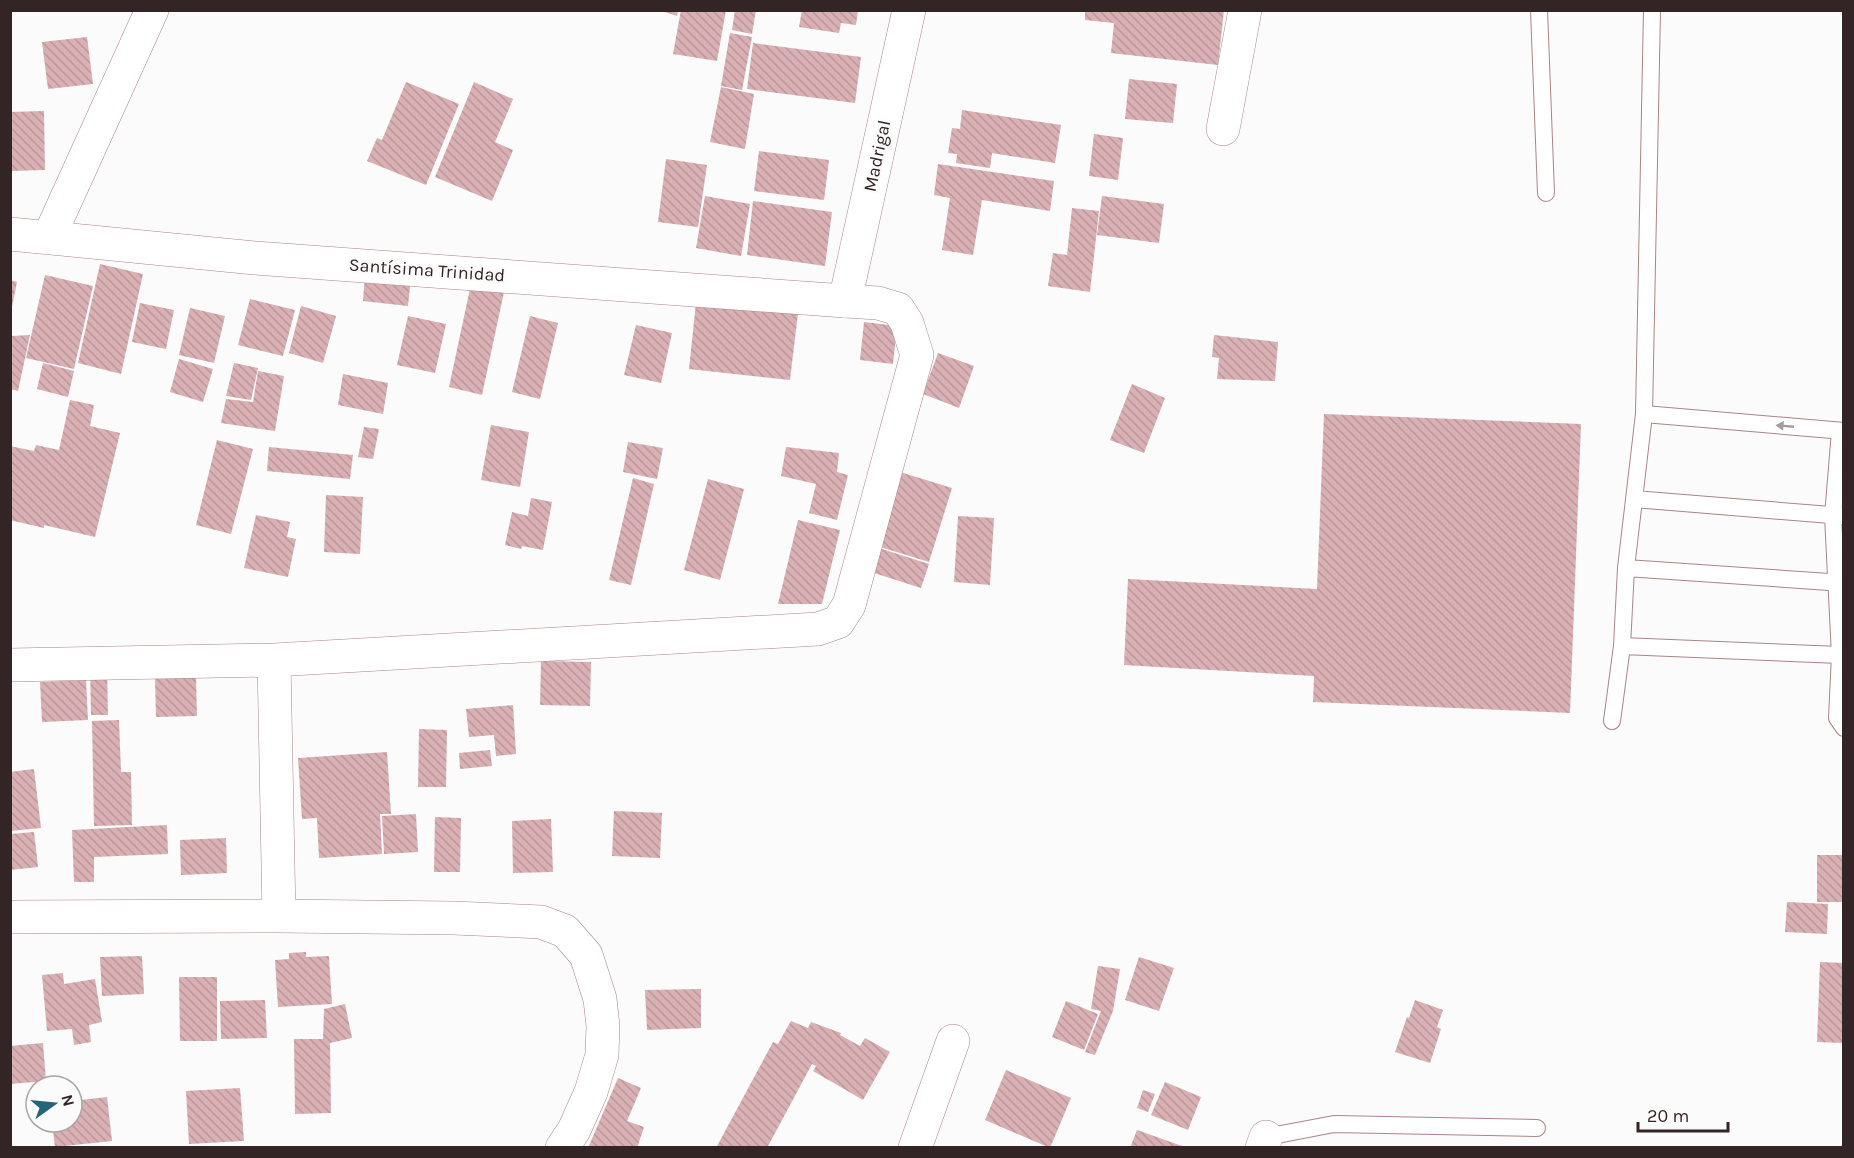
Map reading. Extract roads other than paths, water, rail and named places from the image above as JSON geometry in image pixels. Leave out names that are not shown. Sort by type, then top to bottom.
[{"type":"street","points":[[49,237],[152,10]]},
{"type":"street","name":"Madrigal","points":[[845,301],[909,10]]},
{"type":"street","points":[[1223,129],[1245,10]]},
{"type":"street","name":"Santísima Trinidad","points":[[10,234],[255,258],[878,303],[898,309],[907,323],[917,355],[849,605],[838,622],[818,629],[274,660]]},
{"type":"street","points":[[10,665],[274,660],[279,916]]},
{"type":"street","points":[[10,918],[279,916],[454,918],[541,922],[565,932],[586,955],[600,999],[603,1026],[602,1055],[591,1092],[574,1130],[562,1148]]},
{"type":"street","points":[[915,1148],[953,1041]]},
{"type":"lane","points":[[1539,10],[1545,193]]},
{"type":"lane","points":[[1612,721],[1622,646],[1626,568],[1644,414],[1653,10]]},
{"type":"lane","points":[[1644,414],[1842,431],[1838,516],[1842,655],[1837,718],[1844,728]]},
{"type":"lane","points":[[1634,499],[1838,516]]},
{"type":"lane","points":[[1626,568],[1840,582]]},
{"type":"lane","points":[[1622,646],[1842,655]]},
{"type":"lane","points":[[1264,1142],[1334,1124],[1537,1128]]}]
